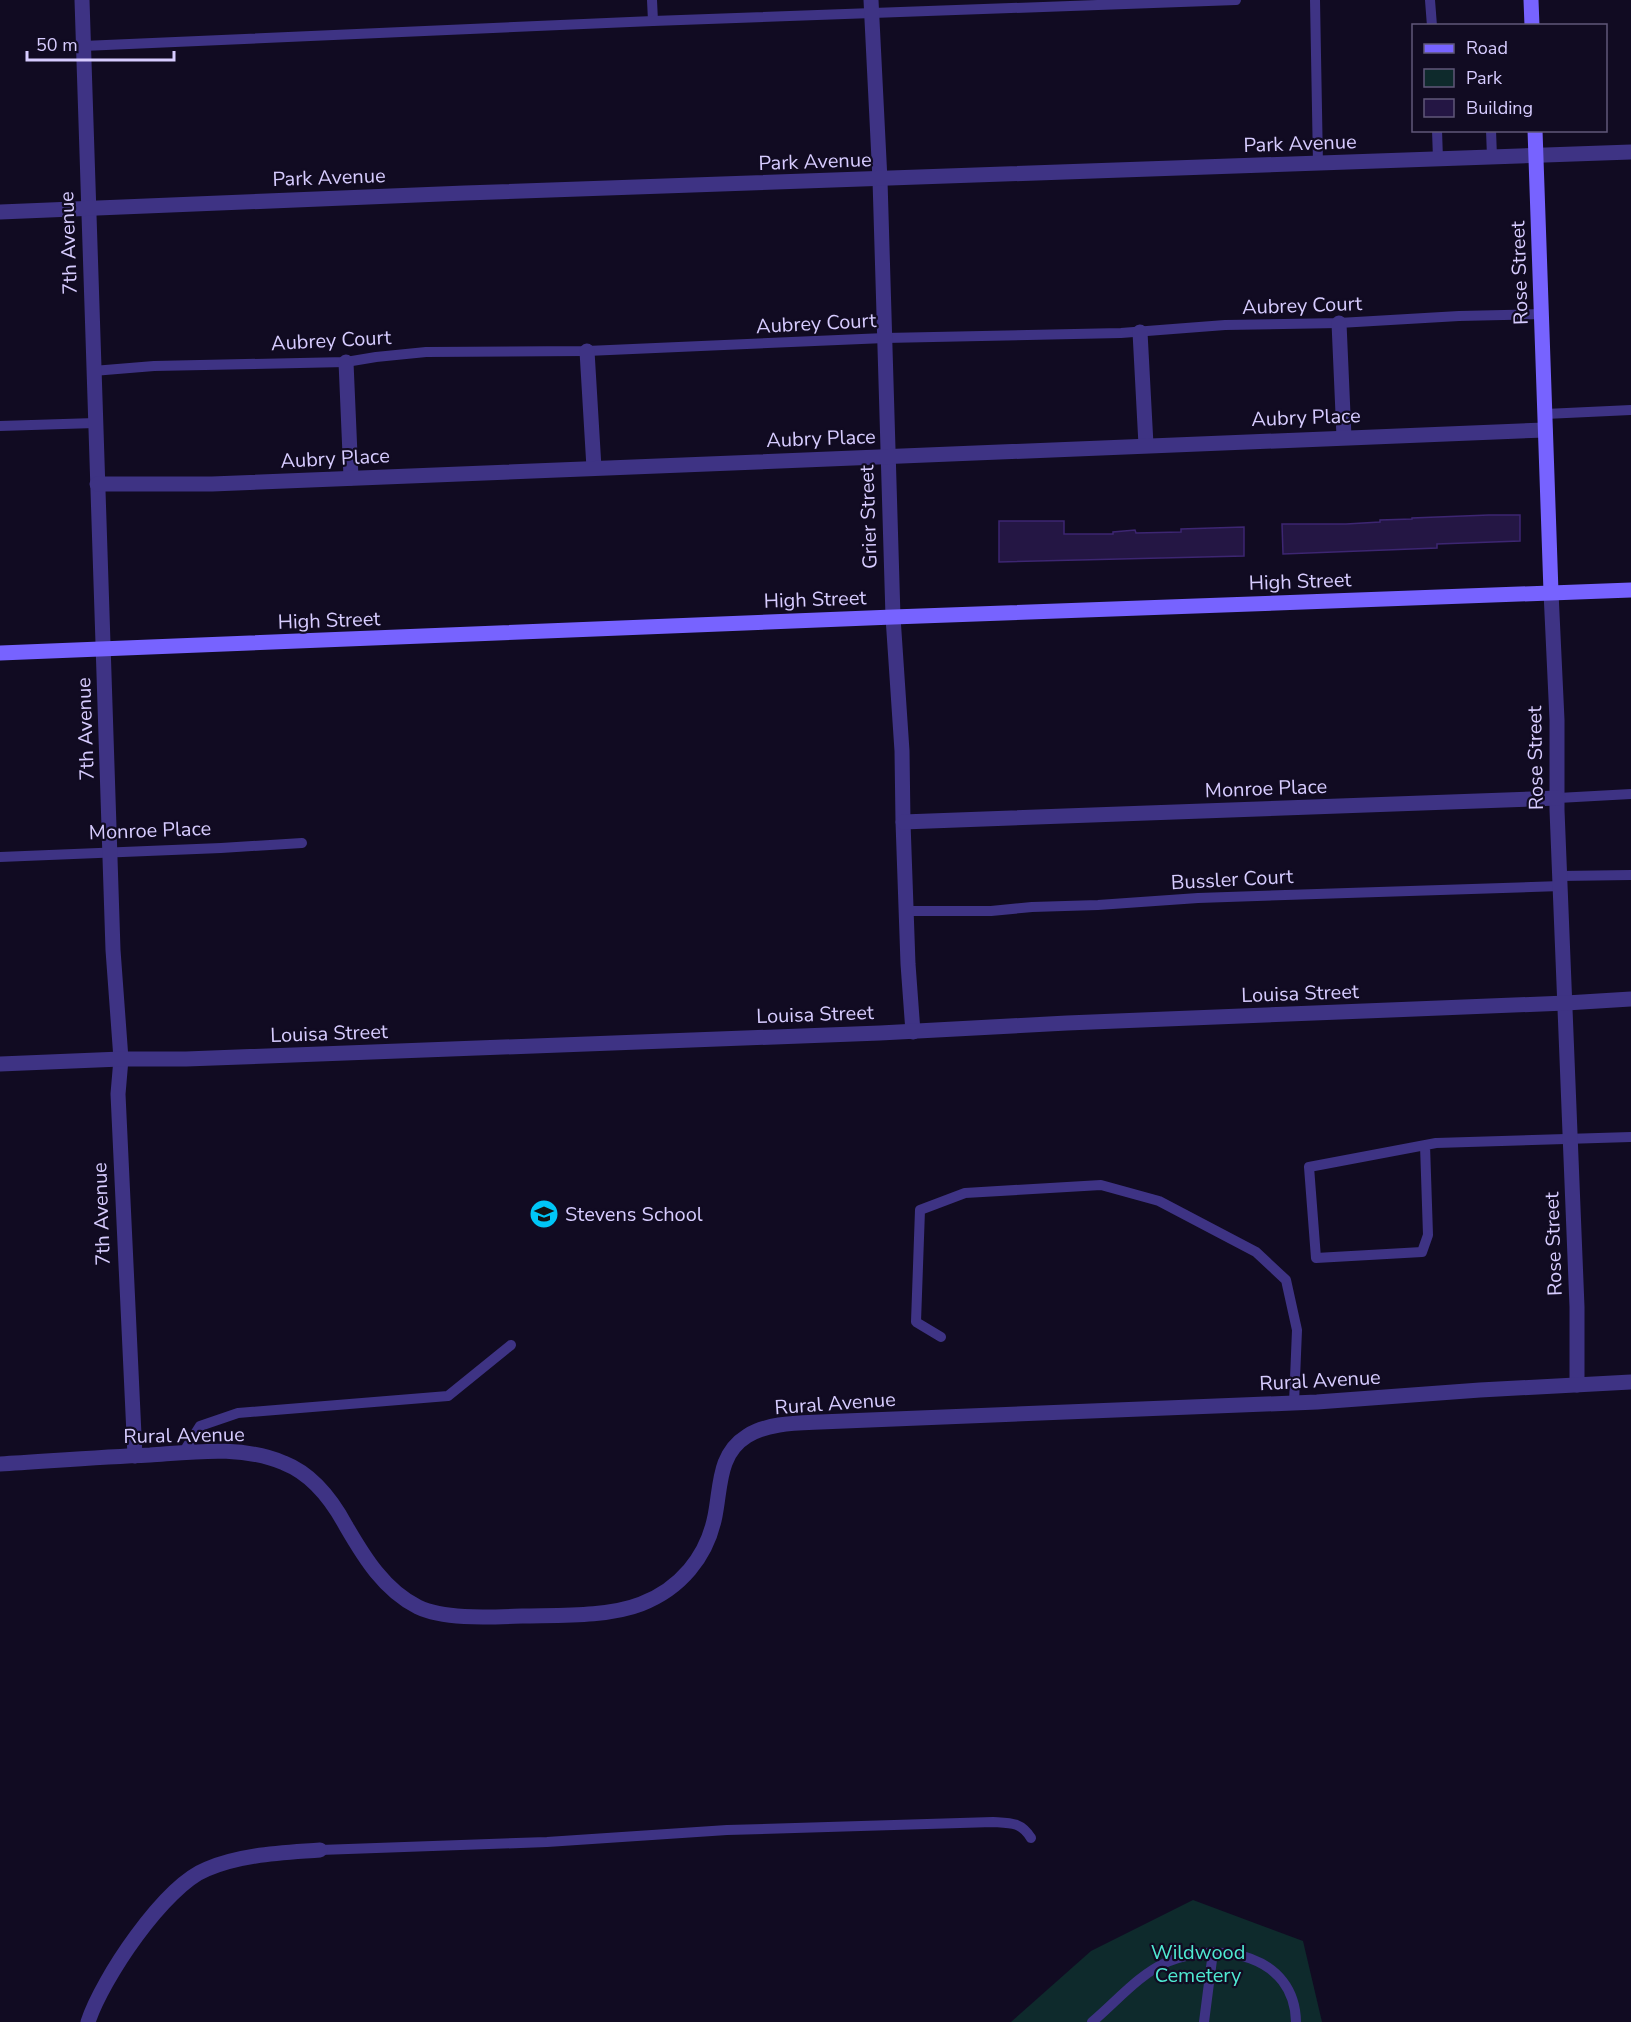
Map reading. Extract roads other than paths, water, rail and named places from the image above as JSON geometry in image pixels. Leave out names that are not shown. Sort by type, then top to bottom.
[{"type":"main road","points":[[1531,0],[1532,24]]},
{"type":"main road","name":"Rose Street","points":[[1535,132],[1551,592]]},
{"type":"main road","name":"High Street","points":[[0,653],[1631,590]]},
{"type":"street","name":"7th Avenue","points":[[81,0],[113,950],[121,1059],[118,1094],[135,1455]]},
{"type":"street","name":"Grier Street","points":[[871,7],[880,180],[893,617],[902,751],[906,911],[913,1032]]},
{"type":"street","name":"Park Avenue","points":[[0,212],[465,193],[1631,152]]},
{"type":"street","points":[[1339,323],[1344,436]]},
{"type":"street","points":[[1140,332],[1146,445]]},
{"type":"street","points":[[587,357],[594,468]]},
{"type":"street","points":[[346,362],[351,478]]},
{"type":"street","name":"Aubry Place","points":[[97,484],[212,484],[887,457],[1344,436],[1545,422]]},
{"type":"street","name":"Rose Street","points":[[1551,592],[1557,720],[1577,1385]]},
{"type":"street","name":"Monroe Place","points":[[903,822],[1558,798]]},
{"type":"street","name":"Louisa Street","points":[[0,1064],[913,1032],[1067,1023],[1631,999]]},
{"type":"street","name":"Rural Avenue","points":[[0,1464],[183,1453],[253,1454],[285,1463],[326,1494],[371,1567],[404,1599],[420,1608],[458,1616],[531,1616],[629,1608],[665,1592],[682,1579],[698,1560],[708,1541],[724,1463],[732,1448],[755,1431],[788,1424],[820,1422],[1294,1403],[1631,1382]]},
{"type":"street","points":[[88,2022],[104,1984],[126,1950],[177,1890],[196,1874],[233,1860],[266,1854],[320,1850]]},
{"type":"lane","points":[[652,0],[653,21]]},
{"type":"lane","points":[[84,46],[653,21],[871,7],[1236,0]]},
{"type":"lane","points":[[1315,0],[1318,164]]},
{"type":"lane","points":[[1431,0],[1432,24]]},
{"type":"lane","points":[[1437,132],[1438,159]]},
{"type":"lane","points":[[1491,132],[1492,157]]},
{"type":"lane","name":"Aubrey Court","points":[[93,371],[166,365],[346,362],[426,352],[587,357],[885,338],[1140,332],[1226,325],[1339,323],[1542,314]]},
{"type":"lane","name":"Aubry Place","points":[[1545,422],[1631,410]]},
{"type":"lane","points":[[0,426],[95,423]]},
{"type":"lane","name":"Monroe Place","points":[[1558,798],[1631,794]]},
{"type":"lane","name":"Monroe Place","points":[[0,857],[302,843]]},
{"type":"lane","name":"Bussler Court","points":[[906,911],[991,911],[1198,898],[1561,881],[1631,875]]},
{"type":"lane","points":[[1425,1145],[1428,1235],[1422,1252],[1316,1258],[1309,1167],[1425,1145],[1436,1143],[1631,1137]]},
{"type":"lane","points":[[941,1337],[916,1322],[920,1210],[965,1193],[1101,1185],[1159,1201],[1256,1252],[1286,1280],[1297,1330],[1294,1403]]},
{"type":"lane","points":[[183,1453],[200,1426],[237,1413],[447,1396],[511,1345]]},
{"type":"lane","points":[[320,1850],[547,1842],[727,1830],[982,1823],[1012,1823],[1025,1829],[1031,1838]]},
{"type":"lane","points":[[1092,2022],[1102,2018],[1132,1985],[1167,1962],[1206,1951],[1241,1954],[1267,1967],[1285,1983],[1296,2010],[1296,2022]]},
{"type":"lane","points":[[1204,2022],[1213,1952]]},
{"type":"place","name":"Stevens School","points":[[544,1214]]},
{"type":"park label","name":"Wildwood Cemetery","points":[[1198,1964]]}]
